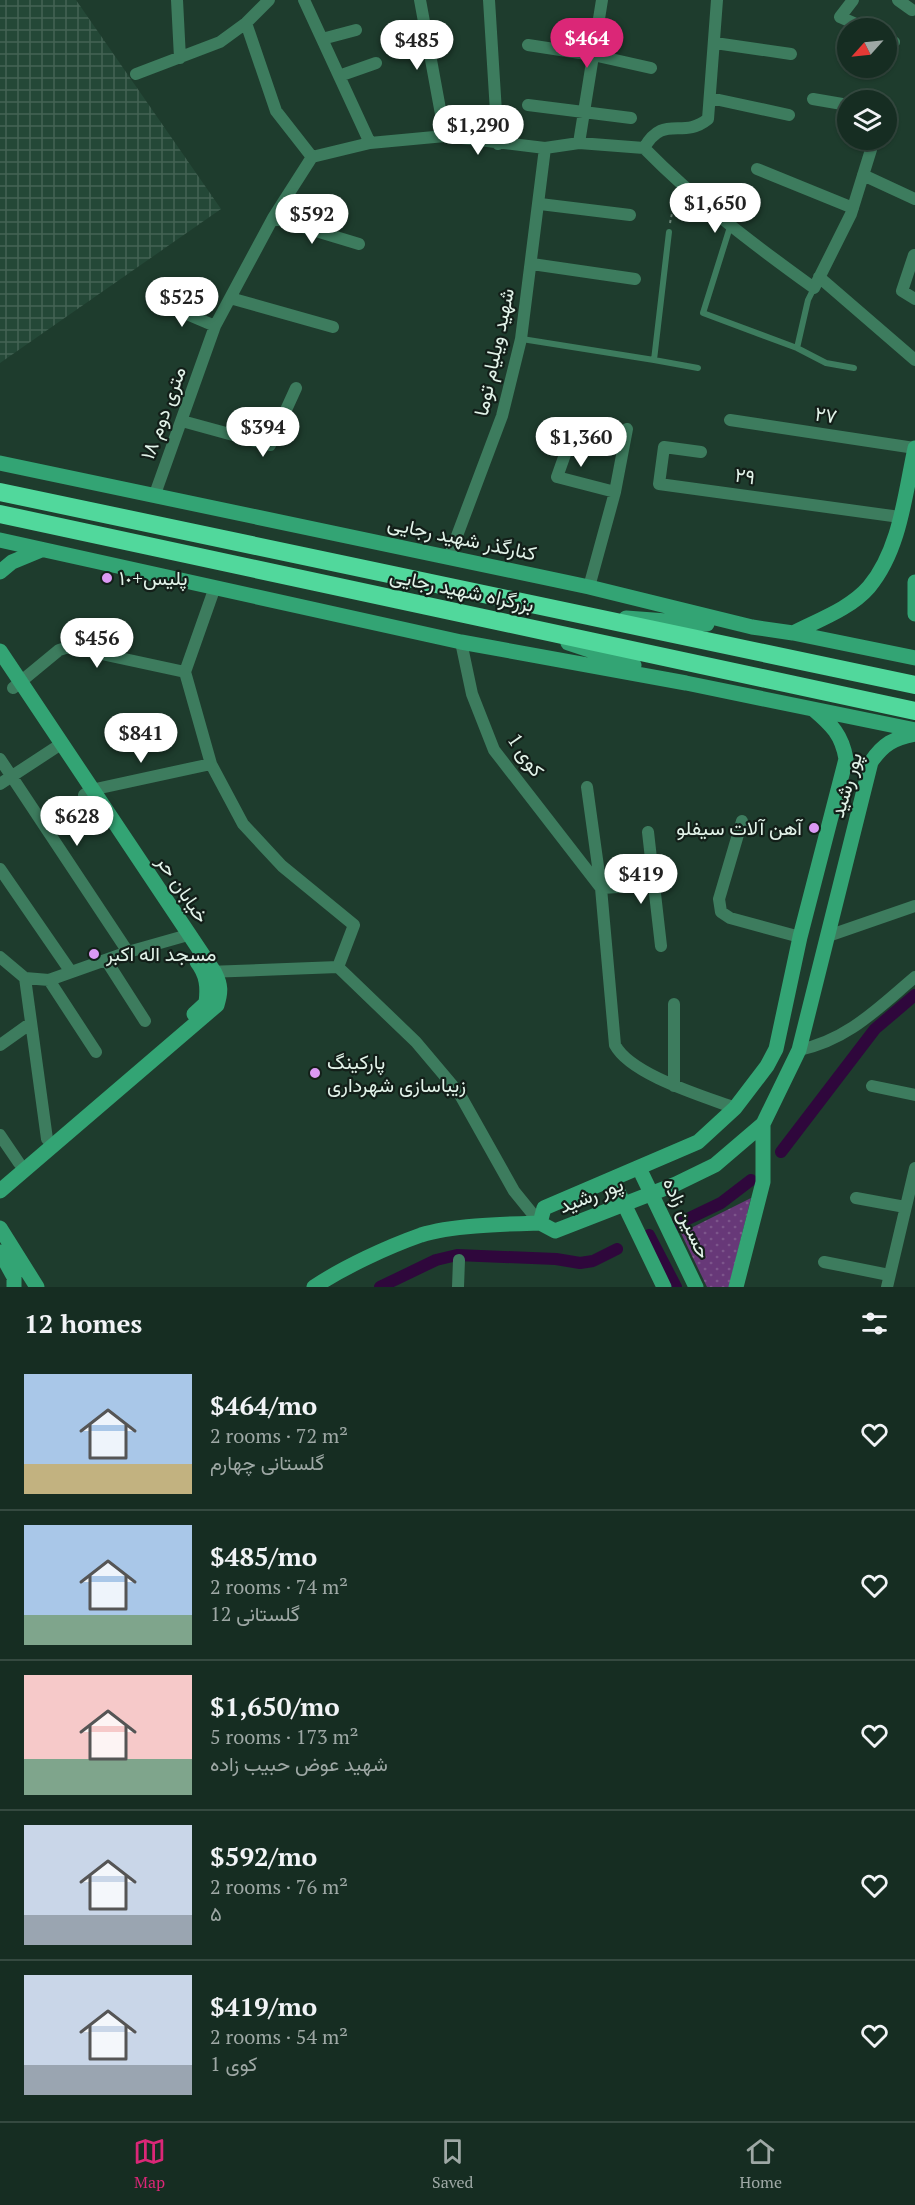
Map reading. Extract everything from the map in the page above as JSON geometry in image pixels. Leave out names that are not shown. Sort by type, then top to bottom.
[{"type":"highway","name":"بزرگراه شهید رجایی","points":[[0,492],[915,685]]},
{"type":"highway","name":"بزرگراه شهید رجایی","points":[[0,514],[915,711]]},
{"type":"street","points":[[177,0],[180,58]]},
{"type":"street","points":[[136,74],[219,42],[246,23],[268,0]]},
{"type":"street","points":[[304,0],[370,143]]},
{"type":"street","points":[[420,0],[445,136]]},
{"type":"street","points":[[489,0],[498,144]]},
{"type":"street","points":[[579,143],[602,0]]},
{"type":"street","points":[[644,148],[652,134],[661,129],[697,128],[708,120],[717,0]]},
{"type":"street","points":[[842,18],[840,17],[853,0]]},
{"type":"street","points":[[898,0],[912,10]]},
{"type":"street","points":[[246,23],[276,111],[312,157],[370,143],[445,136],[545,148],[579,143],[644,148],[679,183],[730,227],[816,282],[915,360]]},
{"type":"street","points":[[322,39],[356,30]]},
{"type":"street","points":[[715,43],[791,54]]},
{"type":"street","points":[[528,45],[593,55],[651,68]]},
{"type":"street","points":[[339,76],[376,63]]},
{"type":"street","points":[[710,98],[789,115]]},
{"type":"street","points":[[813,99],[837,103]]},
{"type":"street","points":[[528,105],[631,118]]},
{"type":"street","name":"شهید ویلیام توما","points":[[449,557],[502,416],[521,339],[540,204],[545,148]]},
{"type":"street","points":[[816,282],[853,208],[871,150]]},
{"type":"street","name":"۱۸ متری دوم","points":[[155,494],[215,326],[273,218],[312,157]]},
{"type":"street","points":[[757,169],[853,208]]},
{"type":"street","points":[[863,175],[915,199]]},
{"type":"street","points":[[540,204],[630,215]]},
{"type":"street","points":[[273,218],[359,244]]},
{"type":"street","points":[[914,255],[902,291],[915,299]]},
{"type":"street","points":[[532,264],[635,279]]},
{"type":"street","points":[[230,298],[333,327]]},
{"type":"street","points":[[161,303],[215,326]]},
{"type":"street","points":[[182,422],[270,445],[296,388]]},
{"type":"street","name":"۲۷","points":[[730,420],[915,448]]},
{"type":"street","points":[[574,429],[557,477],[615,492]]},
{"type":"street","points":[[589,587],[615,492],[627,429]]},
{"type":"street","name":"۲۹","points":[[701,452],[664,447],[659,484],[900,517]]},
{"type":"street","points":[[794,633],[843,608],[868,589],[887,561],[900,517],[915,448]]},
{"type":"street","name":"کنارگذر شهید رجایی","points":[[0,463],[589,587],[752,627],[794,633],[915,658]]},
{"type":"street","points":[[0,540],[461,642],[686,683],[812,708],[915,732]]},
{"type":"street","points":[[0,572],[12,562],[41,549]]},
{"type":"street","points":[[915,582],[915,614]]},
{"type":"street","points":[[215,587],[185,672],[211,764],[243,824],[282,866],[354,925],[338,967]]},
{"type":"street","points":[[586,614],[752,627]]},
{"type":"street","points":[[506,622],[686,683]]},
{"type":"street","name":"کوی 1","points":[[461,642],[472,694],[495,750],[601,888]]},
{"type":"street","points":[[17,685],[59,651],[69,647],[185,672]]},
{"type":"street","name":"خیابان حر","points":[[0,651],[17,685],[57,747],[210,973]]},
{"type":"street","name":"خیابان حر","points":[[0,668],[17,685]]},
{"type":"street","name":"پور رشید","points":[[812,708],[834,727],[843,742],[846,759],[800,937],[776,1049],[761,1076],[735,1108],[698,1142],[544,1208],[540,1223],[555,1231],[624,1206],[715,1165],[763,1124],[799,1050],[871,762],[881,747],[895,738],[915,732]]},
{"type":"street","points":[[0,784],[57,747]]},
{"type":"street","points":[[0,759],[128,952]]},
{"type":"street","points":[[87,793],[211,764]]},
{"type":"street","points":[[587,787],[601,888],[615,1045],[621,1057],[674,1086],[735,1108]]},
{"type":"street","points":[[742,821],[719,899],[721,912],[730,918],[800,937]]},
{"type":"street","points":[[648,832],[661,946]]},
{"type":"street","points":[[0,869],[70,972]]},
{"type":"street","points":[[601,888],[654,885]]},
{"type":"street","points":[[828,936],[915,906]]},
{"type":"street","points":[[0,957],[25,978],[49,980],[128,952],[183,936]]},
{"type":"street","points":[[106,960],[146,1021]]},
{"type":"street","points":[[210,973],[338,967],[416,1042],[459,1094],[514,1191],[540,1223]]},
{"type":"street","points":[[0,1179],[206,1003],[210,973]]},
{"type":"street","points":[[0,1191],[217,1005],[220,983],[210,973]]},
{"type":"street","points":[[799,1050],[835,1040],[864,1022],[915,977]]},
{"type":"street","points":[[25,978],[47,1139]]},
{"type":"street","points":[[49,980],[96,1052]]},
{"type":"street","points":[[674,1004],[674,1086]]},
{"type":"street","points":[[0,1045],[32,1023]]},
{"type":"street","points":[[872,1086],[915,1095]]},
{"type":"street","points":[[736,1287],[763,1182],[763,1124]]},
{"type":"street","points":[[0,1135],[19,1163]]},
{"type":"street","name":"حسین زاده","points":[[639,1168],[696,1287]]},
{"type":"street","points":[[824,1262],[888,1281],[915,1168]]},
{"type":"street","points":[[612,1179],[664,1287]]},
{"type":"street","points":[[856,1198],[905,1207]]},
{"type":"street","points":[[314,1287],[331,1275],[423,1234],[498,1224],[540,1223]]},
{"type":"street","points":[[901,1224],[915,1226]]},
{"type":"street","points":[[0,1228],[37,1287]]},
{"type":"street","points":[[0,1252],[14,1277],[14,1287]]},
{"type":"street","points":[[458,1287],[459,1260]]},
{"type":"lane","points":[[730,227],[703,312],[798,348],[826,363],[854,368]]},
{"type":"lane","points":[[654,360],[669,232]]},
{"type":"lane","points":[[798,348],[808,300],[816,282]]},
{"type":"lane","points":[[521,339],[698,368]]},
{"type":"path","points":[[669,232],[679,183]]},
{"type":"shaded area","points":[[0,0],[76,0],[221,209],[0,363]]},
{"type":"shaded area","points":[[751,1198],[729,1287],[707,1287],[681,1233]]},
{"type":"waterway","points":[[781,1152],[875,1029],[915,995]]},
{"type":"waterway","points":[[673,1226],[721,1203],[751,1180]]},
{"type":"waterway","points":[[649,1235],[676,1287]]},
{"type":"waterway","points":[[380,1287],[436,1260],[457,1255],[556,1259],[580,1263],[593,1261],[617,1249]]},
{"type":"place","name":"پلیس+١٠","points":[[107,578]]},
{"type":"place","name":"آهن آلات سیفلو","points":[[814,828]]},
{"type":"place","name":"مسجد اله اکبر","points":[[94,954]]},
{"type":"place","name":"پارکینگ زیباسازی شهرداری","points":[[315,1073]]}]
